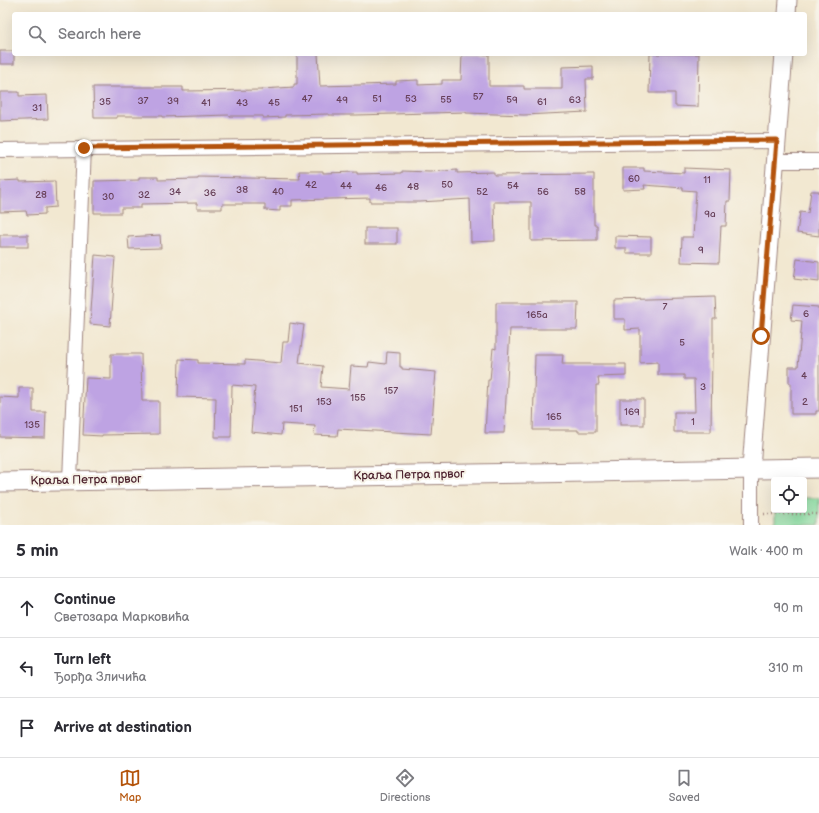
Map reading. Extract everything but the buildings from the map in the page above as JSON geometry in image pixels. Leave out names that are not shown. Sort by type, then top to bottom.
[{"type":"main road","name":"Краља Петра првог","points":[[0,482],[819,468]]},
{"type":"street","points":[[787,12],[788,0]]},
{"type":"street","points":[[751,520],[751,468],[784,56]]},
{"type":"street","points":[[0,150],[777,140]]},
{"type":"street","points":[[70,480],[84,148]]},
{"type":"street","points":[[775,161],[819,161]]},
{"type":"path","points":[[751,520],[819,514]]},
{"type":"green space","points":[[807,498],[819,498],[819,525],[775,525],[775,513],[807,513]]},
{"type":"route","points":[[84,148],[777,140],[761,336]]}]
